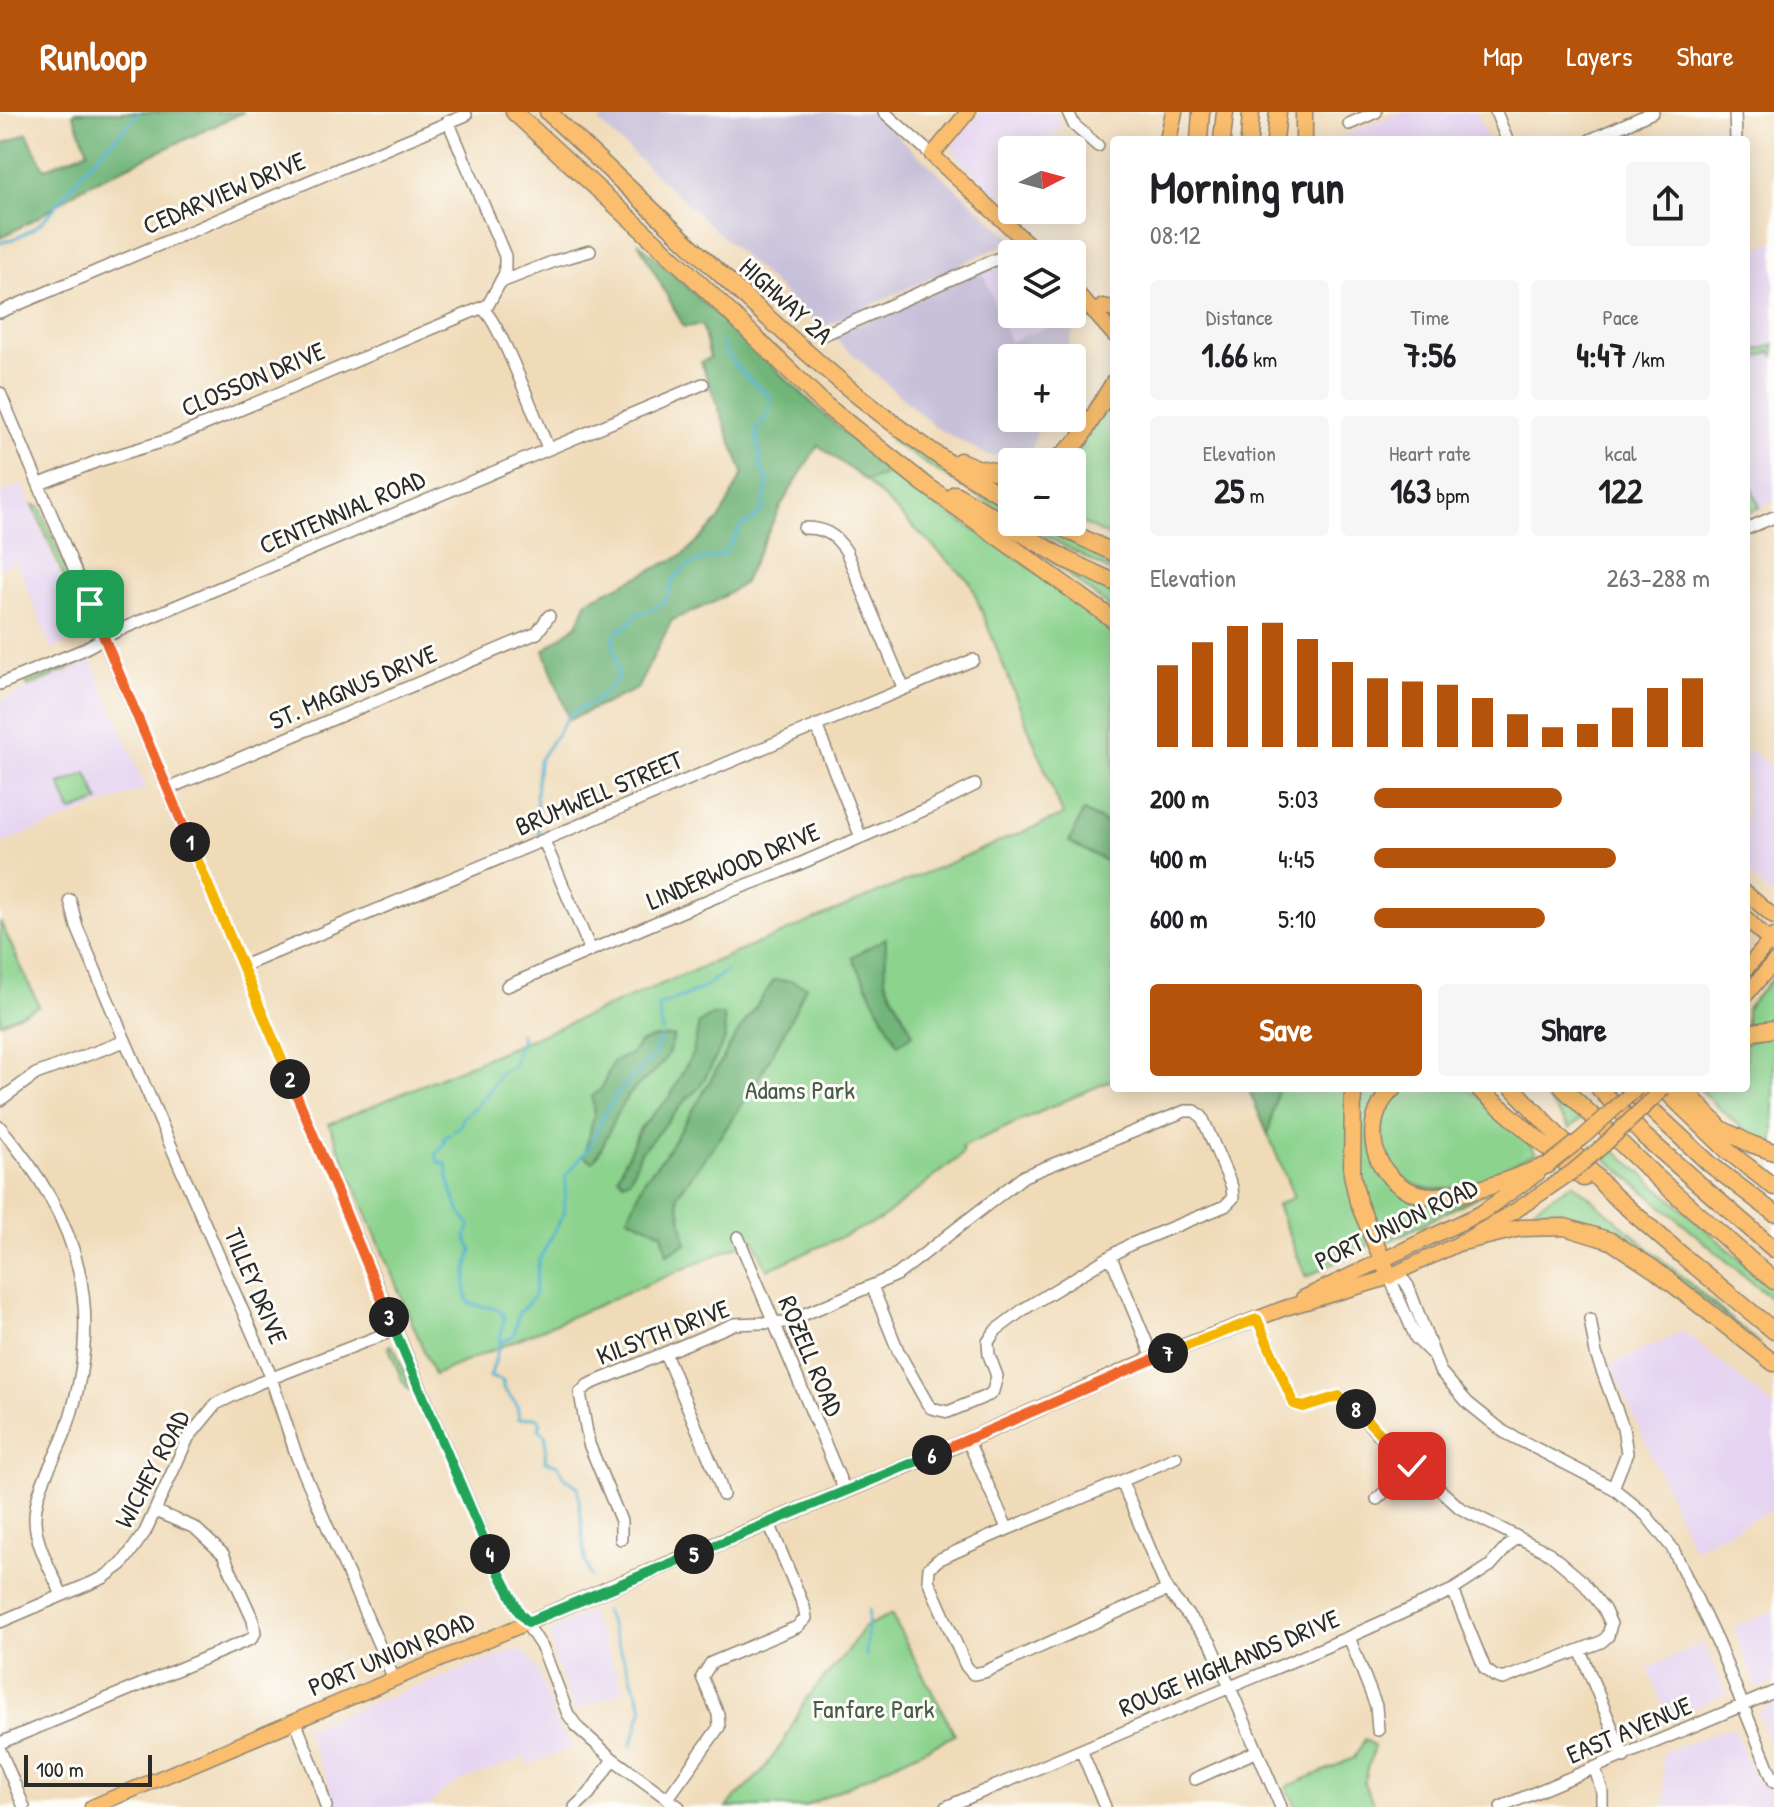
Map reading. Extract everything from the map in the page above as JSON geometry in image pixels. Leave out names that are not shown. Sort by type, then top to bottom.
[{"type":"highway","name":"HIGHWAY 2A","points":[[514,112],[688,272],[825,405]]},
{"type":"highway","name":"HIGHWAY 2A","points":[[548,112],[775,324],[842,382],[910,434],[998,493]]},
{"type":"highway","points":[[1169,136],[1174,112]]},
{"type":"highway","points":[[1199,136],[1201,112]]},
{"type":"highway","points":[[1222,136],[1225,112]]},
{"type":"highway","points":[[1249,136],[1251,112]]},
{"type":"highway","points":[[1275,136],[1278,112]]},
{"type":"highway","points":[[1304,112],[1304,136]]},
{"type":"highway","points":[[1070,448],[1080,439],[1110,389]]},
{"type":"highway","points":[[825,405],[920,473],[1067,560],[1110,580]]},
{"type":"highway","points":[[825,405],[923,483],[1110,617]]},
{"type":"highway","points":[[910,434],[977,468],[998,472]]},
{"type":"highway","points":[[1079,536],[1110,551]]},
{"type":"highway","points":[[1750,1034],[1774,1029]]},
{"type":"highway","points":[[1353,1092],[1352,1174],[1358,1202],[1389,1276]]},
{"type":"highway","points":[[1388,1092],[1375,1115],[1371,1139],[1379,1161],[1394,1181],[1410,1191],[1433,1197],[1474,1190],[1548,1165]]},
{"type":"highway","points":[[1483,1092],[1587,1182],[1613,1195]]},
{"type":"highway","points":[[1517,1092],[1613,1195],[1774,1331]]},
{"type":"highway","points":[[1567,1092],[1653,1174],[1774,1281]]},
{"type":"highway","points":[[1603,1092],[1645,1137],[1774,1249]]},
{"type":"highway","points":[[1632,1092],[1711,1165],[1774,1213]]},
{"type":"highway","points":[[1668,1092],[1729,1152],[1774,1187]]},
{"type":"highway","points":[[1687,1092],[1721,1129],[1774,1152]]},
{"type":"highway","points":[[1462,1242],[1520,1228],[1565,1227],[1611,1241],[1655,1270],[1774,1363]]},
{"type":"main road","points":[[968,112],[932,155],[1025,240]]},
{"type":"main road","points":[[1086,295],[1110,311]]},
{"type":"main road","points":[[1086,302],[1110,330]]},
{"type":"main road","points":[[1750,896],[1774,917]]},
{"type":"main road","points":[[1750,922],[1772,941],[1750,965]]},
{"type":"main road","points":[[1750,990],[1774,962]]},
{"type":"main road","name":"PORT UNION ROAD","points":[[1285,1308],[1481,1213],[1548,1165],[1632,1092]]},
{"type":"main road","name":"PORT UNION ROAD","points":[[92,1807],[845,1491],[1153,1358],[1285,1308],[1389,1276],[1462,1242],[1515,1211],[1572,1172],[1660,1092]]},
{"type":"street","points":[[884,112],[932,155]]},
{"type":"street","points":[[1068,112],[1074,125],[1098,146]]},
{"type":"street","points":[[1349,124],[1376,112]]},
{"type":"street","points":[[1496,112],[1505,136]]},
{"type":"street","points":[[1599,136],[1653,112]]},
{"type":"street","points":[[1735,112],[1736,136]]},
{"type":"street","name":"CEDARVIEW DRIVE","points":[[0,312],[466,115]]},
{"type":"street","points":[[448,121],[505,256],[505,273],[492,299],[482,309],[488,312],[499,332],[548,448]]},
{"type":"street","points":[[501,282],[590,251]]},
{"type":"street","points":[[825,334],[998,258]]},
{"type":"street","name":"CLOSSON DRIVE","points":[[40,484],[98,461],[168,440],[482,309]]},
{"type":"street","name":"CENTENNIAL ROAD","points":[[0,684],[117,631],[703,384]]},
{"type":"street","points":[[0,393],[482,1537],[519,1612],[528,1622],[551,1665],[568,1714],[578,1728],[613,1759],[679,1807]]},
{"type":"street","points":[[1750,527],[1774,517]]},
{"type":"street","points":[[804,528],[821,528],[839,541],[846,551],[903,687]]},
{"type":"street","name":"ST. MAGNUS DRIVE","points":[[167,789],[537,633],[549,616]]},
{"type":"street","name":"BRUMWELL STREET","points":[[243,966],[973,660]]},
{"type":"street","points":[[816,725],[860,835]]},
{"type":"street","name":"LINDERWOOD DRIVE","points":[[507,986],[718,896],[742,889],[975,785]]},
{"type":"street","points":[[544,841],[590,949]]},
{"type":"street","name":"TILLEY DRIVE","points":[[70,900],[77,927],[271,1378],[297,1457],[394,1679]]},
{"type":"street","points":[[0,1100],[36,1074],[125,1041]]},
{"type":"street","name":"KILSYTH DRIVE","points":[[621,1539],[621,1521],[589,1444],[580,1393],[588,1385],[734,1324],[786,1322],[901,1273],[1024,1176],[1185,1111],[1195,1111],[1202,1117],[1232,1187],[1233,1198],[1225,1206],[1129,1245],[1111,1257]]},
{"type":"street","points":[[0,1127],[29,1160],[63,1219],[81,1278],[86,1337],[78,1389],[38,1499],[35,1519],[39,1541],[62,1595]]},
{"type":"street","name":"ROZELL ROAD","points":[[738,1237],[845,1491]]},
{"type":"street","points":[[872,1286],[899,1353],[931,1408],[948,1412],[993,1391],[997,1376],[988,1342],[996,1330],[1024,1309],[1111,1257],[1153,1358]]},
{"type":"street","points":[[1389,1276],[1416,1338],[1432,1353],[1440,1371],[1468,1403],[1504,1432],[1613,1488],[1646,1515],[1673,1549],[1718,1644],[1774,1782]]},
{"type":"street","points":[[1257,1319],[1294,1404],[1303,1407],[1339,1396],[1350,1402],[1374,1430],[1460,1508],[1549,1553],[1582,1581],[1604,1609],[1611,1624],[1608,1636],[1601,1642],[1503,1679],[1485,1669],[1453,1590]]},
{"type":"street","points":[[1590,1319],[1596,1354],[1623,1428],[1627,1453],[1613,1488]]},
{"type":"street","name":"WICHEY ROAD","points":[[0,1622],[103,1578],[122,1564],[138,1544],[183,1448],[204,1416],[228,1396],[395,1330]]},
{"type":"street","points":[[665,1353],[723,1495]]},
{"type":"street","points":[[967,1439],[1007,1528]]},
{"type":"street","points":[[1167,1590],[984,1672],[973,1674],[966,1666],[928,1580],[929,1568],[938,1560],[1176,1457]]},
{"type":"street","points":[[1377,1499],[1412,1466]]},
{"type":"street","points":[[1122,1482],[1167,1590],[1211,1643],[1281,1807]]},
{"type":"street","points":[[0,1743],[251,1639],[255,1633],[253,1620],[223,1554],[195,1528],[155,1511]]},
{"type":"street","points":[[668,1798],[719,1727],[718,1714],[702,1677],[711,1663],[797,1627],[806,1618],[769,1523]]},
{"type":"street","name":"ROUGE HIGHLANDS DRIVE","points":[[946,1807],[1453,1590],[1490,1566],[1516,1537]]},
{"type":"street","points":[[1349,1637],[1376,1706],[1378,1730]]},
{"type":"street","points":[[1580,1650],[1624,1757]]},
{"type":"street","name":"EAST AVENUE","points":[[1501,1807],[1774,1692]]},
{"type":"street","points":[[295,1721],[326,1807]]},
{"type":"street","points":[[0,1750],[24,1807]]},
{"type":"street","points":[[1081,1750],[1105,1807]]},
{"type":"street","points":[[1195,1779],[1257,1751]]},
{"type":"street","points":[[575,1807],[589,1794],[613,1759]]},
{"type":"street","points":[[1595,1769],[1602,1791],[1602,1807]]},
{"type":"shaded area","points":[[608,112],[870,112],[1014,240],[998,240],[998,247],[821,328],[599,122]]},
{"type":"shaded area","points":[[981,112],[1056,112],[1062,126],[1052,136],[998,136],[997,196],[961,160],[952,146]]},
{"type":"shaded area","points":[[1400,112],[1477,112],[1486,136],[1343,136]]},
{"type":"shaded area","points":[[1774,241],[1774,501],[1760,507],[1750,483],[1750,252]]},
{"type":"shaded area","points":[[998,266],[998,312],[982,271]]},
{"type":"shaded area","points":[[982,271],[998,311],[998,328],[1005,328],[1010,341],[1047,328],[1074,328],[1069,344],[998,344],[998,432],[1037,432],[1032,448],[998,448],[998,455],[989,456],[935,427],[832,336]]},
{"type":"shaded area","points":[[1004,328],[1048,328],[1010,342]]},
{"type":"shaded area","points":[[22,484],[83,630],[77,639],[52,650],[16,561],[0,568],[0,494]]},
{"type":"shaded area","points":[[92,661],[146,788],[0,844],[0,701]]},
{"type":"shaded area","points":[[1750,751],[1774,768],[1774,898],[1750,876]]},
{"type":"shaded area","points":[[1683,1331],[1774,1407],[1774,1509],[1693,1549],[1611,1365]]},
{"type":"shaded area","points":[[1774,1611],[1774,1682],[1757,1689],[1733,1627]]},
{"type":"shaded area","points":[[590,1612],[624,1691],[575,1711],[555,1661],[550,1631]]},
{"type":"shaded area","points":[[1703,1643],[1727,1693],[1669,1719],[1648,1668]]},
{"type":"shaded area","points":[[516,1650],[524,1652],[538,1670],[557,1726],[575,1746],[528,1765],[525,1757],[456,1783],[440,1794],[429,1807],[334,1807],[327,1777],[304,1728]]},
{"type":"shaded area","points":[[1774,1704],[1774,1750],[1772,1751],[1758,1712]]},
{"type":"shaded area","points":[[1734,1727],[1756,1783],[1764,1781],[1774,1807],[1665,1807],[1662,1752]]},
{"type":"green space","points":[[244,112],[83,187],[0,238],[0,145],[27,133],[44,169],[88,151],[73,114]]},
{"type":"green space","points":[[638,242],[889,474],[866,481],[818,445],[780,507],[743,584],[714,602],[672,620],[637,689],[569,720],[544,650],[577,625],[587,601],[683,555],[719,520],[743,473],[701,362],[710,358],[702,325],[684,327]]},
{"type":"green space","points":[[1774,345],[1774,356],[1771,352],[1750,360],[1750,352]]},
{"type":"green space","points":[[1110,400],[1110,537],[1086,525],[1086,448],[1080,448]]},
{"type":"green space","points":[[896,435],[998,502],[998,509],[890,441]]},
{"type":"green space","name":"Adams Park","points":[[889,474],[1062,588],[1110,628],[1110,825],[1083,811],[1110,844],[1110,1081],[962,1147],[963,1153],[957,1159],[880,1220],[767,1270],[754,1239],[434,1375],[329,1124],[1063,815],[970,582],[866,481]]},
{"type":"green space","points":[[1750,483],[1760,507],[1750,512]]},
{"type":"green space","points":[[33,505],[40,507],[73,587],[69,589]]},
{"type":"green space","points":[[1046,536],[1061,536],[1110,560],[1110,571]]},
{"type":"green space","points":[[1040,551],[1110,592],[1110,608]]},
{"type":"green space","points":[[92,658],[28,687],[26,683],[84,659]]},
{"type":"green space","points":[[87,773],[99,801],[71,812],[60,784]]},
{"type":"green space","points":[[1083,811],[1110,825],[1110,863],[1069,842]]},
{"type":"green space","points":[[0,921],[39,1006],[0,1023]]},
{"type":"green space","points":[[886,938],[885,980],[913,1034],[898,1045],[852,957]]},
{"type":"green space","points":[[1774,976],[1774,1023],[1750,1028],[1750,1004]]},
{"type":"green space","points":[[774,980],[806,986],[779,1042],[748,1095],[677,1195],[686,1244],[667,1254],[662,1233],[628,1217],[645,1179],[664,1156],[733,1040]]},
{"type":"green space","points":[[712,1015],[724,1015],[725,1040],[700,1087],[641,1152],[630,1179],[623,1182],[618,1176],[640,1128],[670,1097],[693,1052],[699,1023]]},
{"type":"green space","points":[[1774,1033],[1774,1143],[1742,1128],[1703,1092],[1750,1092],[1750,1042]]},
{"type":"green space","points":[[674,1036],[660,1065],[623,1103],[593,1162],[584,1156],[594,1116],[592,1097],[601,1089],[613,1062],[631,1054],[639,1043],[655,1037]]},
{"type":"green space","points":[[1250,1092],[1277,1092],[1268,1135]]},
{"type":"green space","points":[[1251,1092],[1347,1092],[1368,1246],[1306,1277],[1277,1205],[1294,1197]]},
{"type":"green space","points":[[1359,1092],[1383,1092],[1370,1115],[1369,1138],[1372,1150],[1394,1188],[1486,1192],[1385,1243],[1361,1180]]},
{"type":"green space","points":[[1401,1092],[1472,1092],[1502,1116],[1536,1153],[1484,1180],[1445,1188],[1422,1187],[1407,1181],[1387,1157],[1382,1127],[1385,1112]]},
{"type":"green space","points":[[1540,1092],[1555,1092],[1582,1118],[1570,1128]]},
{"type":"green space","points":[[1615,1150],[1774,1289],[1774,1301],[1605,1158]]},
{"type":"green space","points":[[1573,1183],[1760,1344],[1664,1269],[1563,1221],[1514,1221]]},
{"type":"green space","points":[[391,1345],[411,1389],[409,1390],[388,1346]]},
{"type":"green space","points":[[267,1392],[272,1396],[290,1453],[286,1456]]},
{"type":"green space","name":"Fanfare Park","points":[[891,1614],[955,1735],[804,1807],[726,1807],[761,1773],[784,1741],[806,1699],[863,1628]]},
{"type":"green space","points":[[1365,1739],[1374,1746],[1364,1784],[1375,1807],[1297,1807],[1286,1787],[1354,1758]]},
{"type":"waterway","points":[[0,243],[29,232],[49,215],[83,171],[139,112]]},
{"type":"waterway","points":[[539,836],[536,794],[539,761],[570,714],[598,699],[616,681],[618,673],[613,640],[618,631],[632,622],[634,615],[663,602],[673,580],[683,569],[723,555],[742,525],[752,521],[763,509],[768,478],[761,469],[756,428],[768,416],[770,397],[736,366],[722,342]]},
{"type":"waterway","points":[[662,1032],[659,1006],[702,989],[726,971]]},
{"type":"waterway","points":[[516,1052],[522,1040],[520,1033]]},
{"type":"waterway","points":[[502,1342],[514,1335],[518,1314],[534,1296],[539,1260],[564,1213],[566,1176],[589,1147],[618,1093],[654,1055],[660,1038]]},
{"type":"waterway","points":[[454,1130],[483,1098],[499,1074],[514,1066],[516,1057]]},
{"type":"waterway","points":[[450,1134],[443,1139],[445,1143],[436,1154],[439,1163],[446,1163],[457,1204],[470,1224],[466,1237],[472,1250],[466,1277],[467,1299],[470,1304],[498,1309],[504,1316],[490,1377],[503,1381],[503,1388],[517,1405],[519,1419],[537,1417],[541,1423],[539,1429],[546,1437],[545,1461],[558,1465],[563,1476],[578,1487],[585,1559],[590,1576]]},
{"type":"waterway","points":[[866,1656],[869,1610]]},
{"type":"waterway","points":[[605,1611],[643,1708],[631,1746]]},
{"type":"route","points":[[90,604],[482,1537],[519,1612],[528,1622],[943,1451],[1153,1358],[1257,1319],[1294,1404],[1303,1407],[1339,1396],[1350,1402],[1412,1466]]}]
